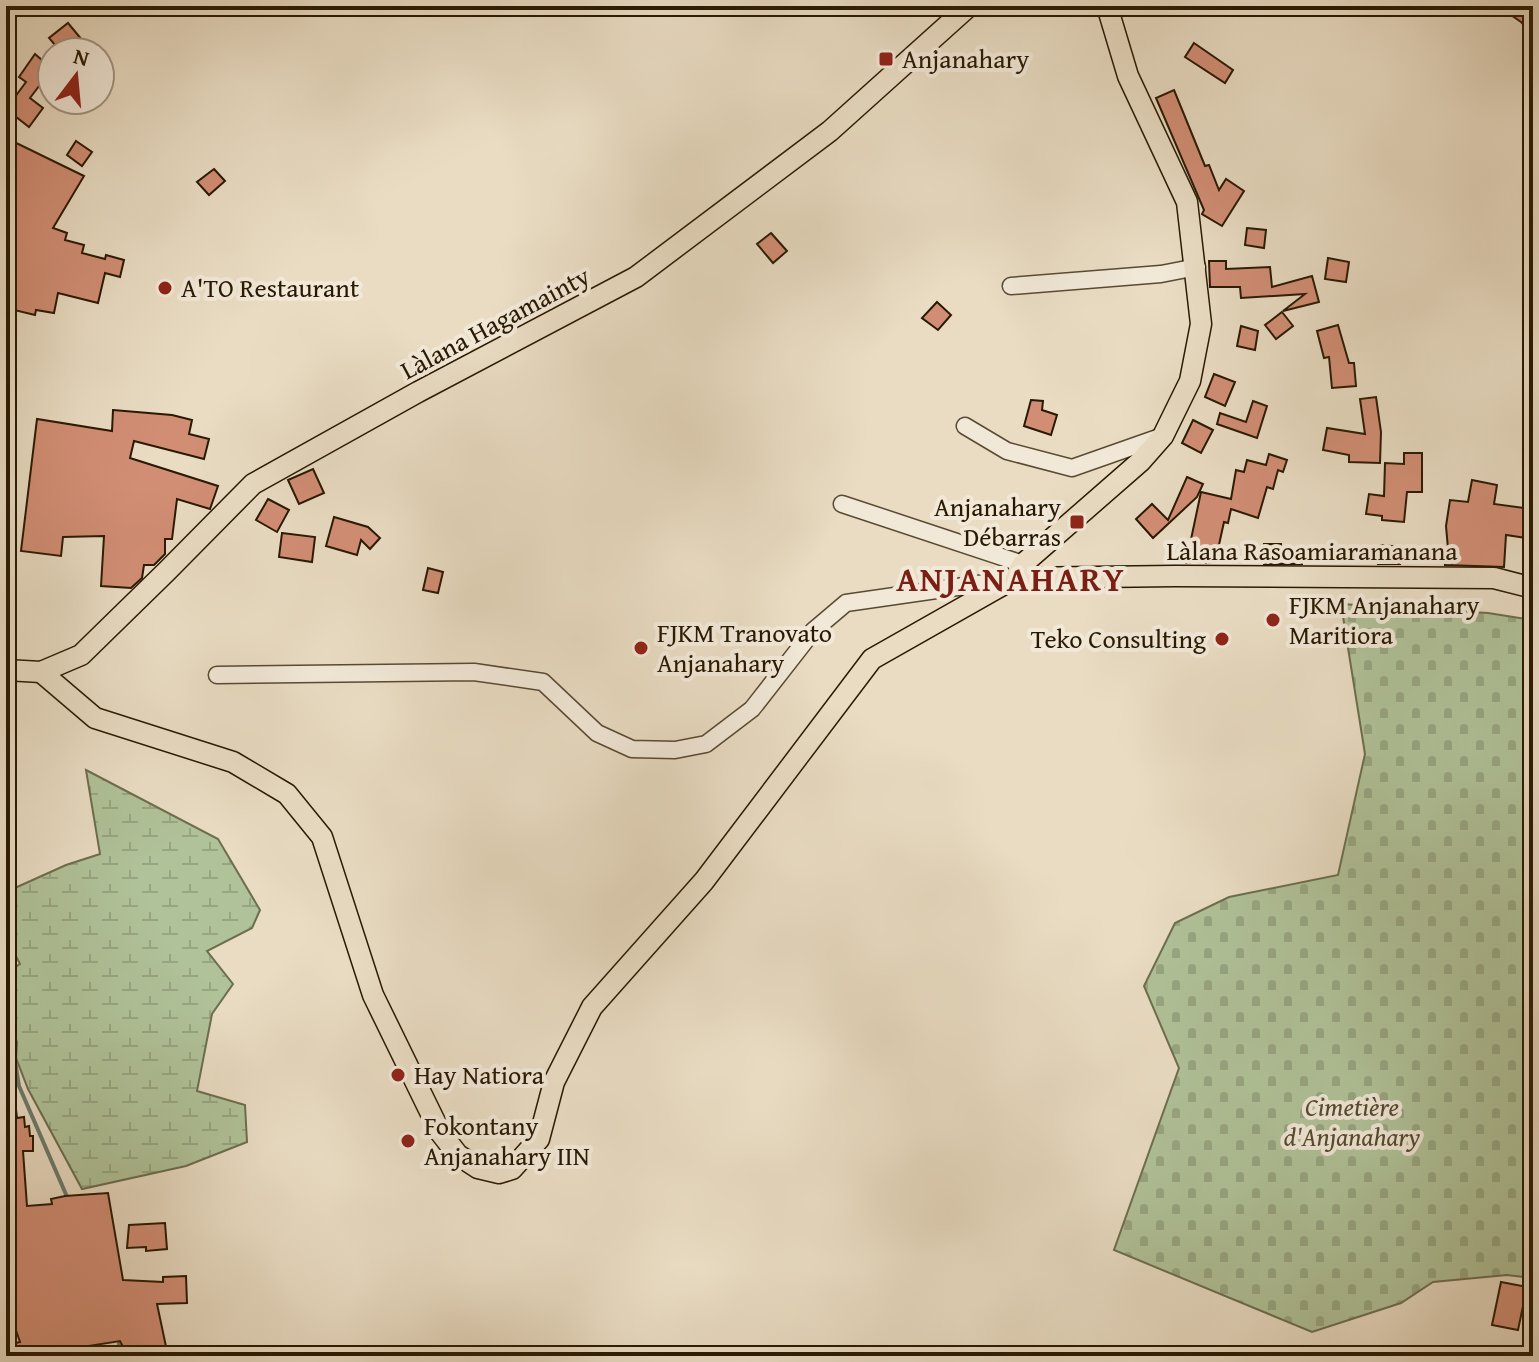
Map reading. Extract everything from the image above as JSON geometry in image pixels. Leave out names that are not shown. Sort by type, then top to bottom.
[{"type":"main road","name":"Làlana Hagamainty","points":[[41,672],[81,655],[253,484],[418,392],[636,277],[830,131],[969,6]]},
{"type":"main road","points":[[6,670],[41,672],[95,718],[233,762],[287,794],[322,837],[373,995],[440,1132],[458,1155],[478,1168],[499,1173],[512,1169],[539,1139],[554,1082],[592,1007],[704,881],[872,659],[1019,571],[1141,461],[1163,436],[1190,381],[1201,324],[1197,267],[1187,202],[1128,76],[1107,6]]},
{"type":"main road","name":"Làlana Rasoamiaramanana","points":[[1019,571],[1175,576],[1494,578],[1533,588]]},
{"type":"street","points":[[1011,286],[1161,274],[1197,267]]},
{"type":"street","points":[[965,426],[1007,451],[1072,468],[1163,436]]},
{"type":"street","points":[[842,504],[1019,571]]},
{"type":"street","name":"Làlana Rasoamiaramanana","points":[[217,675],[474,672],[543,682],[597,733],[632,749],[675,750],[706,744],[752,709],[813,631],[846,603],[1019,571]]},
{"type":"green space","name":"Cimetière d'Anjanahary","points":[[1341,604],[1488,613],[1533,620],[1533,1278],[1507,1275],[1433,1282],[1401,1303],[1312,1332],[1114,1250],[1179,1068],[1144,986],[1175,923],[1229,897],[1338,875],[1365,754]]},
{"type":"green space","points":[[86,770],[218,839],[260,910],[252,928],[207,951],[233,984],[212,1014],[197,1091],[245,1105],[247,1142],[186,1166],[82,1189],[28,1089],[6,1032],[6,973],[20,964],[6,937],[6,892],[66,865],[100,854]]},
{"type":"building","points":[[1498,6],[1533,6],[1533,34],[1521,22]]},
{"type":"building","points":[[68,23],[79,36],[52,36]]},
{"type":"building","points":[[1194,43],[1233,70],[1225,83],[1185,57]]},
{"type":"building","points":[[35,54],[36,90],[30,98],[36,103],[37,116],[29,127],[6,109],[26,82],[19,77]]},
{"type":"building","points":[[1174,90],[1205,166],[1209,165],[1219,190],[1226,179],[1244,191],[1222,226],[1202,214],[1204,210],[1156,98]]},
{"type":"building","points":[[6,138],[84,176],[53,228],[67,233],[65,240],[84,245],[82,253],[124,260],[120,277],[105,273],[98,303],[58,293],[54,313],[36,310],[35,315],[6,308]]},
{"type":"building","points":[[76,141],[92,152],[82,166],[67,155]]},
{"type":"building","points":[[214,169],[225,181],[209,195],[197,182]]},
{"type":"building","points":[[1247,228],[1266,230],[1264,248],[1245,245]]},
{"type":"building","points":[[771,233],[787,251],[773,263],[757,244]]},
{"type":"building","points":[[1328,258],[1349,262],[1346,282],[1325,279]]},
{"type":"building","points":[[1209,261],[1226,261],[1226,269],[1270,267],[1272,287],[1312,276],[1319,302],[1283,311],[1305,294],[1241,298],[1240,287],[1210,287]]},
{"type":"building","points":[[937,302],[951,315],[938,330],[922,318]]},
{"type":"building","points":[[1282,312],[1293,326],[1276,339],[1265,325]]},
{"type":"building","points":[[1338,325],[1349,363],[1354,363],[1356,386],[1332,388],[1329,357],[1324,358],[1317,331]]},
{"type":"building","points":[[1241,326],[1258,331],[1255,350],[1237,346]]},
{"type":"building","points":[[1214,374],[1235,382],[1225,406],[1205,397]]},
{"type":"building","points":[[1376,397],[1381,432],[1380,463],[1349,462],[1349,455],[1323,450],[1327,428],[1365,434],[1360,399]]},
{"type":"building","points":[[1031,400],[1043,401],[1042,410],[1057,415],[1051,435],[1024,426]]},
{"type":"building","points":[[1253,401],[1267,406],[1257,438],[1217,424],[1220,413],[1246,422]]},
{"type":"building","points":[[113,410],[172,415],[192,420],[189,434],[209,439],[204,459],[134,441],[130,458],[218,486],[210,509],[177,499],[172,539],[165,539],[165,554],[154,565],[144,565],[142,578],[131,588],[101,586],[104,536],[63,537],[61,556],[21,551],[37,419],[112,431]]},
{"type":"building","points":[[1193,420],[1213,430],[1201,453],[1182,443]]},
{"type":"building","points":[[1404,453],[1422,453],[1422,492],[1407,492],[1404,522],[1382,520],[1382,516],[1366,514],[1369,494],[1384,496],[1385,463],[1404,464]]},
{"type":"building","points":[[1269,454],[1287,460],[1283,472],[1278,470],[1273,489],[1267,487],[1258,518],[1231,509],[1228,523],[1224,522],[1215,563],[1186,563],[1201,492],[1231,499],[1236,470],[1244,472],[1247,460],[1266,465]]},
{"type":"building","points":[[313,469],[324,493],[299,504],[288,480]]},
{"type":"building","points":[[1187,477],[1203,484],[1197,497],[1153,538],[1136,519],[1152,504],[1168,520]]},
{"type":"building","points":[[1472,480],[1497,485],[1494,504],[1532,509],[1533,539],[1506,535],[1504,567],[1445,565],[1445,560],[1449,560],[1446,526],[1450,500],[1468,502]]},
{"type":"building","points":[[268,499],[289,510],[277,532],[256,520]]},
{"type":"building","points":[[334,517],[368,527],[380,538],[370,549],[361,540],[357,555],[326,546]]},
{"type":"building","points":[[282,533],[315,537],[312,562],[279,557]]},
{"type":"building","points":[[1264,544],[1281,544],[1281,549],[1301,548],[1302,564],[1264,564]]},
{"type":"building","points":[[1380,545],[1402,547],[1400,564],[1378,564]]},
{"type":"building","points":[[428,568],[443,572],[438,593],[423,590]]},
{"type":"building","points":[[6,1092],[14,1092],[17,1118],[24,1117],[25,1127],[29,1126],[30,1136],[33,1136],[33,1151],[23,1151],[27,1206],[52,1204],[51,1199],[65,1196],[108,1193],[123,1280],[163,1282],[163,1277],[186,1276],[187,1303],[157,1304],[168,1356],[128,1356],[120,1341],[69,1349],[70,1356],[14,1356],[7,1345],[20,1342],[11,1316],[6,1318]]},
{"type":"building","points":[[165,1223],[167,1249],[146,1251],[146,1247],[127,1248],[129,1225]]},
{"type":"building","points":[[1501,1282],[1527,1287],[1518,1330],[1492,1325]]},
{"type":"waterway","points":[[6,1019],[16,1042],[19,1086],[68,1199]]},
{"type":"waterway","points":[[120,1337],[119,1344],[126,1356]]},
{"type":"place","name":"Anjanahary","points":[[886,59]]},
{"type":"place","name":"A'TO Restaurant","points":[[165,288]]},
{"type":"place","name":"Anjanahary Débarras","points":[[1077,522]]},
{"type":"place","name":"FJKM Anjanahary Maritiora","points":[[1273,620]]},
{"type":"place","name":"Teko Consulting","points":[[1222,639]]},
{"type":"place","name":"FJKM Tranovato Anjanahary","points":[[641,648]]},
{"type":"place","name":"Hay Natiora","points":[[398,1075]]},
{"type":"place","name":"Fokontany Anjanahary IIN","points":[[408,1141]]},
{"type":"district","name":"ANJANAHARY","points":[[1011,579]]}]
